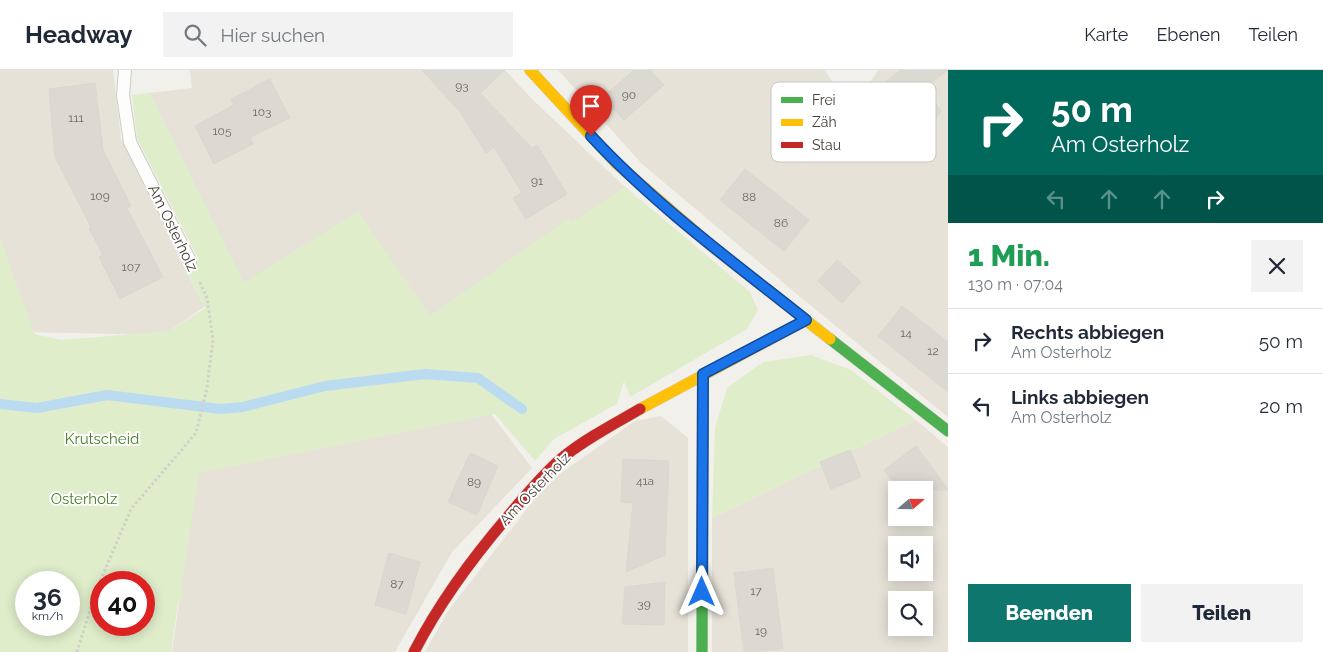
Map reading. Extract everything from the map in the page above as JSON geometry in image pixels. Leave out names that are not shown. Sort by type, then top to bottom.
[{"type":"street","points":[[530,70],[616,163],[713,247],[948,431]]},
{"type":"street","name":"Am Osterholz","points":[[414,652],[430,621],[473,557],[524,497],[562,458],[608,427],[806,320]]},
{"type":"street","points":[[702,652],[703,374]]},
{"type":"lane","name":"Am Osterholz","points":[[125,70],[123,95],[130,142],[190,261]]},
{"type":"path","name":"Am Osterholz","points":[[76,652],[96,591],[131,509],[196,432],[207,388],[213,340],[207,298],[190,261]]},
{"type":"shaded area","points":[[0,70],[113,70],[121,139],[204,307],[163,335],[26,332],[0,249]]},
{"type":"shaded area","points":[[190,70],[505,70],[533,100],[625,187],[426,320],[244,284],[149,93],[192,88]]},
{"type":"shaded area","points":[[558,70],[824,70],[833,82],[771,82],[771,162],[936,162],[936,82],[870,82],[878,70],[948,70],[948,417],[816,310],[642,164]]},
{"type":"shaded area","points":[[491,414],[532,468],[452,552],[395,652],[172,652],[199,464]]},
{"type":"shaded area","points":[[661,416],[688,438],[688,652],[425,652],[448,611],[547,483],[635,421]]},
{"type":"shaded area","points":[[916,420],[948,447],[948,652],[712,652],[712,518]]},
{"type":"green space","name":"Krutscheid","points":[[149,93],[244,283],[358,211],[430,316],[569,218],[572,222],[625,187],[750,292],[758,310],[747,329],[630,397],[624,381],[617,404],[554,439],[535,461],[495,414],[199,473],[182,584],[183,601],[178,604],[171,652],[0,652],[0,237],[34,334],[62,340],[169,331],[207,307],[204,307],[185,267],[199,260],[137,138],[132,95]]},
{"type":"green space","points":[[811,355],[851,370],[916,420],[712,518],[715,428],[727,388],[763,362]]},
{"type":"building","points":[[422,70],[505,70],[480,93],[532,148],[537,145],[567,194],[526,219],[513,198],[522,193],[494,147],[486,153],[460,112]]},
{"type":"building","points":[[634,70],[650,70],[664,85],[624,120],[603,97]]},
{"type":"building","points":[[901,70],[948,70],[932,82],[886,82]]},
{"type":"building","points":[[270,79],[290,118],[250,137],[253,144],[214,164],[195,126],[234,105],[231,99]]},
{"type":"building","points":[[95,83],[103,150],[131,206],[127,208],[163,277],[120,299],[99,257],[103,255],[89,228],[91,227],[55,157],[49,89]]},
{"type":"building","points":[[936,104],[941,111],[936,118]]},
{"type":"building","points":[[745,169],[809,220],[784,251],[720,200]]},
{"type":"building","points":[[837,260],[861,282],[842,303],[818,281]]},
{"type":"building","points":[[902,306],[948,342],[948,392],[878,336]]},
{"type":"building","points":[[916,446],[948,490],[933,490],[933,481],[892,481],[884,470]]},
{"type":"building","points":[[850,450],[861,477],[831,489],[820,462]]},
{"type":"building","points":[[470,453],[498,466],[477,515],[448,502]]},
{"type":"building","points":[[623,459],[669,461],[665,555],[626,572],[633,503],[621,502]]},
{"type":"building","points":[[389,553],[420,562],[406,614],[375,605]]},
{"type":"building","points":[[773,568],[783,649],[744,652],[734,573]]},
{"type":"building","points":[[665,582],[664,625],[622,624],[625,587]]},
{"type":"waterway","points":[[0,404],[37,408],[107,395],[220,409],[243,407],[325,386],[425,374],[478,378],[522,409]]},
{"type":"traffic: fast","points":[[830,339],[948,431]]},
{"type":"traffic: fast","points":[[702,652],[703,374]]},
{"type":"traffic: slow","points":[[530,70],[616,163],[713,247],[830,339]]},
{"type":"traffic: slow","points":[[640,409],[806,320]]},
{"type":"traffic: jam","points":[[414,652],[446,597],[470,563],[541,478],[580,444],[640,409]]},
{"type":"route","points":[[591,136],[616,163],[713,247],[806,320],[703,374],[702,592]]},
{"type":"park label","name":"Osterholz","points":[[84,499]]}]
